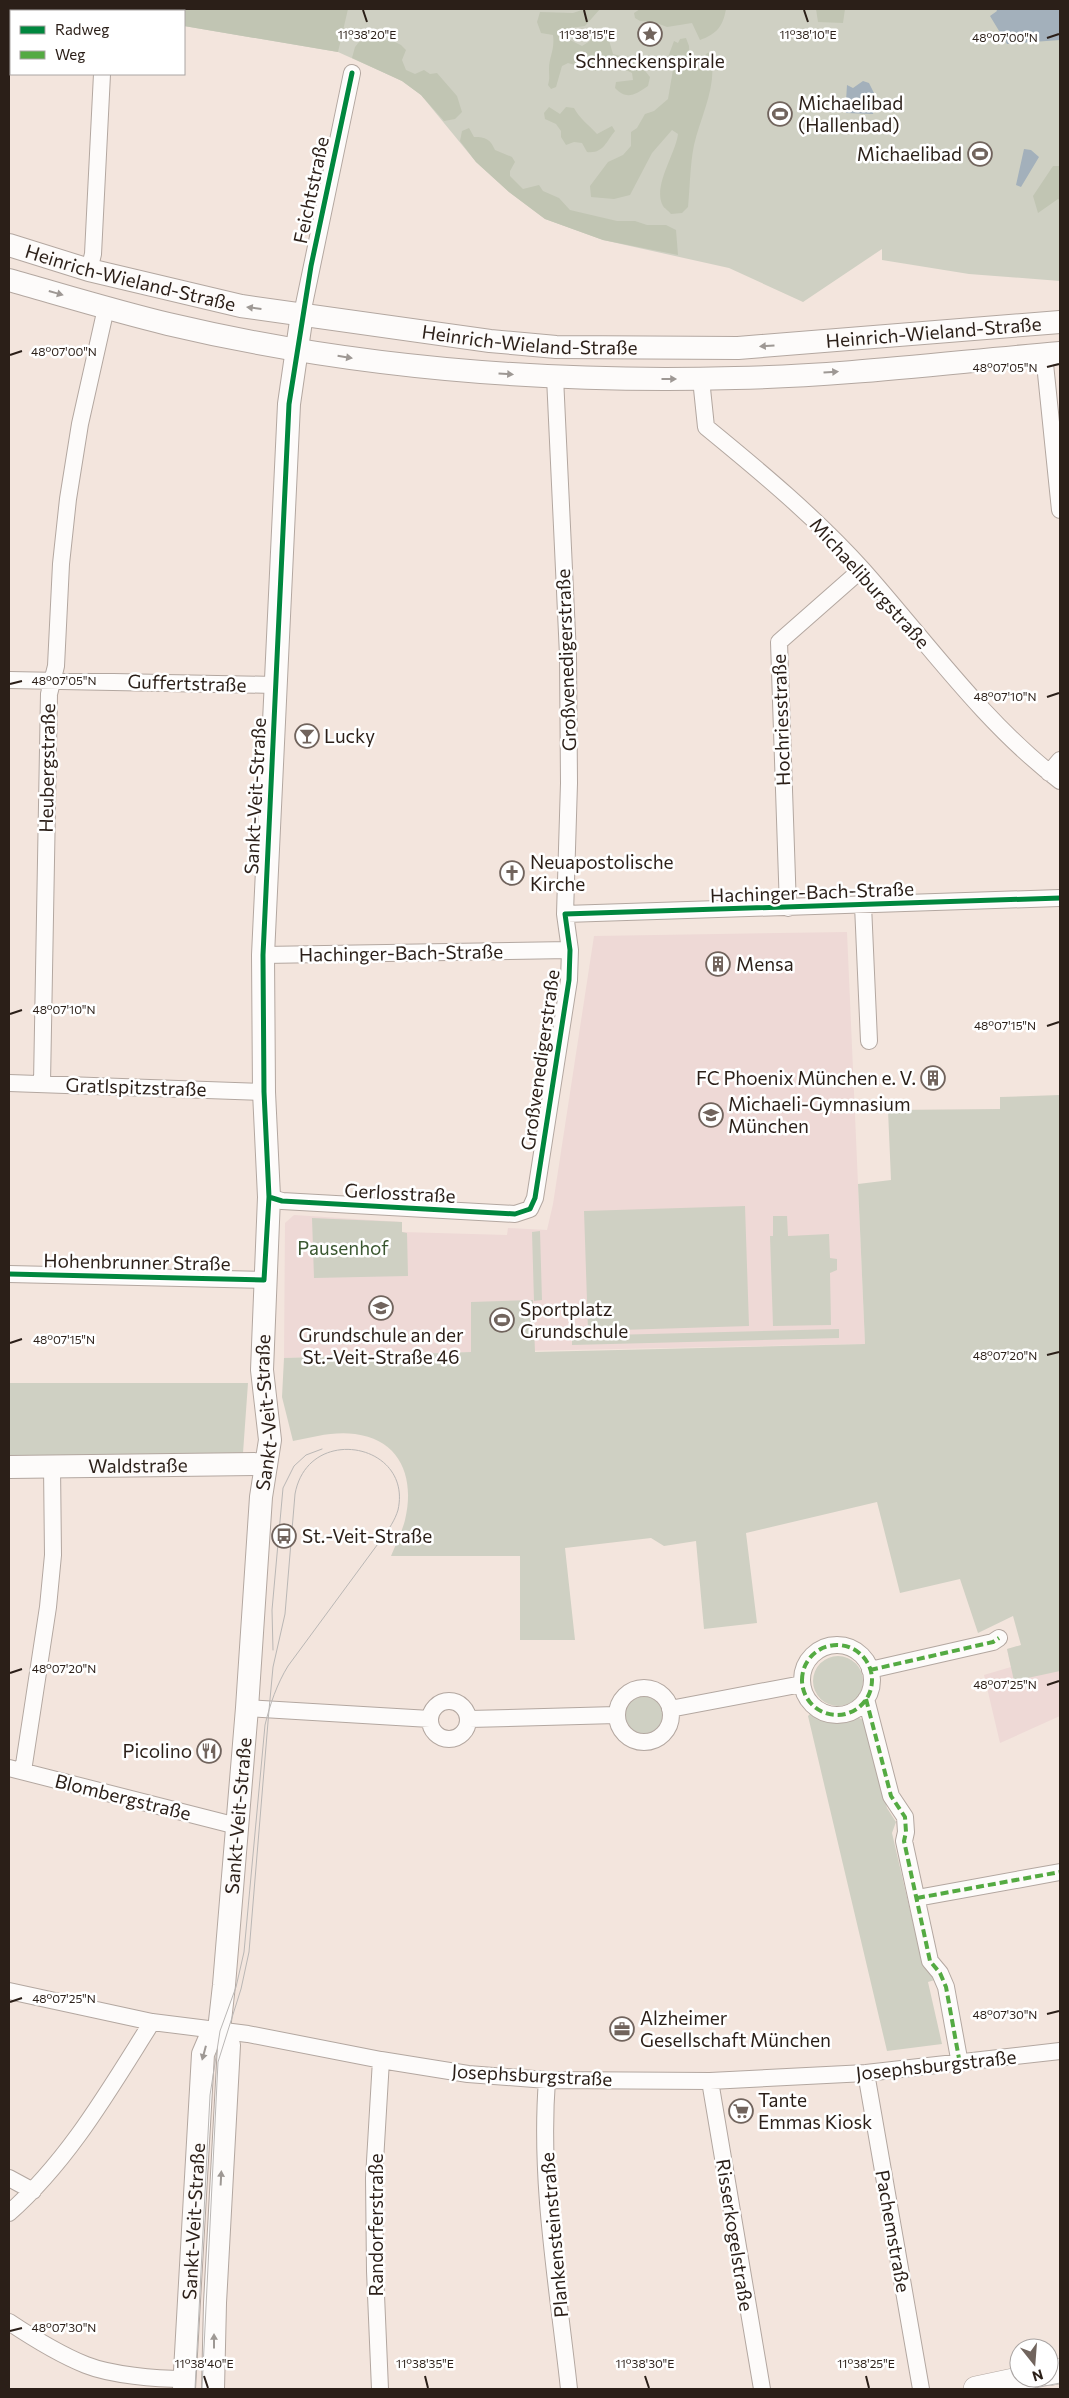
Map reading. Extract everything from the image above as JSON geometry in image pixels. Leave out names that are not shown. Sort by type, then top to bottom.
[{"type":"main road","points":[[976,2389],[1009,2382]]},
{"type":"street","name":"Feichtstraße","points":[[302,314],[352,73]]},
{"type":"street","points":[[89,270],[93,254],[102,75]]},
{"type":"street","name":"Heinrich-Wieland-Straße","points":[[9,245],[89,270],[240,306],[490,340],[556,347],[738,348],[1060,322]]},
{"type":"street","name":"Heinrich-Wieland-Straße","points":[[9,280],[106,308],[189,329],[297,349],[438,369],[555,377],[702,379],[850,371],[1052,354]]},
{"type":"street","name":"Heubergstraße","points":[[42,1083],[49,694],[56,666],[61,564],[68,500],[80,424],[106,308]]},
{"type":"street","name":"Sankt-Veit-Straße","points":[[213,2389],[215,2303],[229,2045],[219,2030],[247,1708],[261,1497],[270,1440],[262,1388],[264,1280],[269,1197],[264,1092],[263,954],[289,404],[302,314]]},
{"type":"street","points":[[1052,354],[1060,510]]},
{"type":"street","name":"Großvenedigerstraße","points":[[530,1209],[535,1198],[569,980],[570,950],[565,914],[569,783],[568,655],[555,377]]},
{"type":"street","name":"Michaeliburgstraße","points":[[702,379],[706,427],[792,499],[862,569],[978,702],[1008,734],[1055,777]]},
{"type":"street","name":"Hochriesstraße","points":[[788,908],[779,642],[862,569]]},
{"type":"street","name":"Guffertstraße","points":[[9,680],[275,685]]},
{"type":"street","points":[[1055,777],[1060,760]]},
{"type":"street","name":"Hachinger-Bach-Straße","points":[[565,914],[1060,898]]},
{"type":"street","points":[[863,905],[869,1042]]},
{"type":"street","name":"Hachinger-Bach-Straße","points":[[263,954],[570,950]]},
{"type":"street","name":"Gratlspitzstraße","points":[[9,1083],[264,1092]]},
{"type":"street","name":"Gerlosstraße","points":[[269,1197],[282,1201],[515,1214],[530,1209]]},
{"type":"street","name":"Hohenbrunner Straße","points":[[9,1274],[264,1280]]},
{"type":"street","name":"Waldstraße","points":[[9,1467],[266,1464]]},
{"type":"street","points":[[16,1770],[49,1590],[53,1555],[52,1466]]},
{"type":"street","points":[[870,1670],[993,1642],[1000,1638]]},
{"type":"street","points":[[831,1646],[850,1648],[858,1653],[870,1670],[871,1689],[866,1699],[858,1708],[848,1714],[824,1713],[814,1707],[806,1697],[802,1684],[807,1662],[814,1654],[831,1646]]},
{"type":"street","points":[[670,1709],[802,1684]]},
{"type":"street","points":[[636,1689],[654,1690],[661,1694],[670,1709],[668,1727],[663,1734],[647,1742],[629,1738],[618,1724],[616,1715],[622,1699],[636,1689]]},
{"type":"street","points":[[866,1699],[891,1796],[905,1817],[906,1832],[904,1841],[930,1962],[940,1973],[946,1987],[960,2064]]},
{"type":"street","points":[[450,1701],[465,1708],[468,1725],[462,1735],[450,1739],[438,1736],[430,1719],[433,1710],[439,1704],[450,1701]]},
{"type":"street","points":[[247,1708],[430,1719]]},
{"type":"street","points":[[468,1719],[616,1715]]},
{"type":"street","name":"Blombergstraße","points":[[16,1770],[237,1826]]},
{"type":"street","points":[[917,1898],[1060,1872]]},
{"type":"street","name":"Josephsburgstraße","points":[[9,1991],[152,2022],[219,2030],[381,2060],[468,2074],[548,2080],[710,2081],[866,2073],[960,2064],[1060,2051]]},
{"type":"street","points":[[9,2213],[33,2192],[70,2148],[109,2092],[152,2022]]},
{"type":"street","name":"Sankt-Veit-Straße","points":[[184,2384],[203,2054],[209,2040],[219,2030]]},
{"type":"street","name":"Randorferstraße","points":[[380,2389],[375,2271],[374,2178],[381,2060]]},
{"type":"street","name":"Pachemstraße","points":[[866,2073],[921,2389]]},
{"type":"street","name":"Plankensteinstraße","points":[[548,2080],[545,2146],[547,2192],[569,2389]]},
{"type":"street","name":"Risserkogelstraße","points":[[710,2081],[762,2389]]},
{"type":"street","points":[[9,2178],[33,2192]]},
{"type":"street","points":[[9,2322],[41,2343],[87,2365],[184,2384]]},
{"type":"shaded area","points":[[996,9],[1060,9],[1060,40],[1007,44],[990,16],[997,11]]},
{"type":"shaded area","points":[[863,81],[869,83],[874,93],[870,106],[874,109],[873,114],[846,113],[846,110],[837,110],[838,100],[846,101],[847,85],[853,88]]},
{"type":"shaded area","points":[[1024,149],[1031,150],[1039,157],[1021,187],[1016,185]]},
{"type":"shaded area","name":"Michaeli-Gymnasium München","points":[[847,932],[865,1344],[284,1358],[285,1223],[294,1215],[402,1222],[402,1232],[507,1235],[508,1228],[547,1230],[553,1204],[594,936]]},
{"type":"shaded area","points":[[1060,1636],[1060,1716],[1000,1743],[984,1675],[1011,1667],[1007,1649]]},
{"type":"green space","points":[[9,9],[1060,9],[1060,281],[969,274],[882,260],[882,249],[803,302],[729,268],[603,240],[545,219],[509,192],[476,162],[421,95],[402,81],[338,52],[185,26],[185,10],[10,10],[9,24]]},
{"type":"green space","points":[[9,9],[348,9],[338,52],[185,26],[185,10],[10,10],[9,24]]},
{"type":"green space","points":[[585,9],[600,9],[585,26],[570,28],[567,31],[568,39],[582,46],[590,41],[593,35],[608,37],[613,54],[637,61],[650,77],[648,86],[632,95],[624,94],[615,88],[616,82],[633,80],[632,73],[614,64],[596,71],[568,63],[562,66],[556,87],[551,89],[548,85],[553,35],[541,33],[537,22],[540,12],[573,13]]},
{"type":"green space","points":[[640,9],[726,9],[718,29],[700,40],[692,23],[667,27],[654,22],[640,21],[635,18],[634,13]]},
{"type":"green space","points":[[816,9],[845,9],[843,23],[818,22]]},
{"type":"green space","points":[[686,38],[689,46],[690,68],[701,65],[706,54],[710,52],[712,64],[711,87],[694,145],[688,207],[682,213],[671,214],[663,206],[660,198],[662,180],[678,134],[672,130],[652,153],[630,195],[614,199],[591,197],[590,186],[608,162],[623,155],[631,146],[631,132],[637,128],[645,114],[654,111],[668,99],[674,64],[671,59],[667,60],[674,41],[678,43],[680,39]]},
{"type":"green space","points":[[391,40],[406,50],[402,60],[406,70],[415,74],[424,70],[430,74],[437,73],[457,96],[462,112],[455,119],[444,121],[421,95],[402,81],[352,58],[355,47],[359,42]]},
{"type":"green space","points":[[549,107],[560,114],[566,107],[574,108],[597,134],[612,126],[615,131],[604,146],[597,151],[587,152],[582,143],[574,142],[566,145],[561,137],[561,131],[556,124],[545,119],[544,113]]},
{"type":"green space","points":[[469,128],[474,137],[487,139],[495,150],[512,157],[515,162],[510,171],[510,176],[523,189],[539,185],[543,191],[559,198],[570,210],[617,221],[635,221],[647,225],[666,225],[676,230],[678,255],[603,240],[545,219],[509,192],[476,162],[460,141],[462,131]]},
{"type":"green space","points":[[1053,166],[1060,166],[1060,200],[1058,199],[1038,213],[1033,196]]},
{"type":"green space","points":[[1060,1095],[1060,1671],[1014,1681],[1007,1649],[1021,1645],[1013,1616],[978,1633],[960,1579],[900,1593],[877,1502],[746,1533],[757,1623],[704,1629],[696,1541],[664,1546],[651,1538],[565,1548],[575,1640],[520,1640],[520,1556],[391,1556],[404,1524],[408,1504],[406,1476],[394,1453],[384,1444],[371,1438],[347,1433],[316,1436],[293,1441],[282,1397],[284,1358],[471,1352],[471,1302],[533,1300],[535,1352],[865,1344],[858,1184],[891,1180],[888,1110],[1000,1109],[1000,1097]]},
{"type":"green space","points":[[745,1206],[749,1326],[588,1331],[584,1211]]},
{"type":"green space","points":[[773,1216],[787,1216],[788,1236],[829,1234],[830,1258],[837,1259],[837,1270],[830,1273],[831,1325],[773,1326],[770,1236],[773,1236]]},
{"type":"green space","name":"Pausenhof","points":[[312,1218],[402,1222],[402,1232],[407,1233],[408,1276],[314,1278]]},
{"type":"green space","points":[[540,1231],[542,1300],[534,1301],[532,1232]]},
{"type":"green space","points":[[839,1329],[839,1338],[572,1345],[572,1336]]},
{"type":"green space","points":[[9,1383],[248,1383],[243,1453],[9,1459]]},
{"type":"green space","points":[[833,1656],[843,1656],[856,1663],[863,1676],[863,1686],[856,1699],[843,1706],[833,1706],[824,1702],[817,1695],[813,1686],[813,1676],[817,1667],[824,1660]]},
{"type":"green space","points":[[639,1694],[647,1694],[654,1697],[660,1703],[663,1714],[660,1725],[654,1731],[647,1734],[639,1734],[632,1731],[626,1725],[623,1718],[623,1710],[626,1703],[632,1697]]},
{"type":"green space","points":[[812,1712],[834,1721],[845,1721],[857,1717],[866,1721],[887,1808],[896,1822],[892,1833],[923,1966],[938,1979],[928,1982],[942,2044],[887,2051],[808,1716]]},
{"type":"tram line","points":[[273,1650],[272,1610],[283,1488],[294,1466],[306,1455],[322,1449]]},
{"type":"tram line","points":[[195,2389],[210,2095],[220,2031],[236,1987],[244,1952],[265,1725],[269,1709],[274,1694],[288,1666],[385,1534],[394,1521],[398,1510],[398,1487],[390,1469],[375,1457],[357,1450],[337,1450],[319,1457],[304,1472],[295,1494],[285,1614],[273,1667],[269,1710],[249,1952],[241,1989],[218,2062],[202,2389]]},
{"type":"tram line","points":[[1030,2389],[1060,2383]]},
{"type":"marked path","points":[[870,1670],[993,1642],[999,1638]]},
{"type":"marked path","points":[[837,1645],[850,1648],[862,1655],[869,1667],[872,1680],[869,1693],[862,1705],[850,1712],[837,1715],[824,1712],[812,1705],[805,1693],[802,1680],[805,1667],[812,1655],[824,1648],[837,1645]]},
{"type":"marked path","points":[[866,1699],[891,1796],[905,1817],[906,1832],[904,1841],[930,1961],[940,1973],[946,1987],[960,2064]]},
{"type":"marked path","points":[[917,1898],[1060,1872]]},
{"type":"cycle path","points":[[9,1274],[264,1280],[269,1197],[264,1092],[263,955],[289,404],[311,266],[352,73]]},
{"type":"cycle path","points":[[269,1197],[282,1201],[515,1214],[530,1209],[535,1198],[569,980],[570,950],[565,914],[1060,898]]},
{"type":"place","name":"Schneckenspirale","points":[[650,34]]},
{"type":"place","name":"Michaelibad (Hallenbad)","points":[[780,114]]},
{"type":"place","name":"Michaelibad","points":[[980,154]]},
{"type":"place","name":"Lucky","points":[[307,736]]},
{"type":"place","name":"Neuapostolische Kirche","points":[[512,873]]},
{"type":"place","name":"Mensa","points":[[718,964]]},
{"type":"place","name":"FC Phoenix München e. V.","points":[[933,1078]]},
{"type":"place","name":"Michaeli-Gymnasium München","points":[[711,1115]]},
{"type":"place","name":"Grundschule an der St.-Veit-Straße 46","points":[[381,1308]]},
{"type":"place","name":"Sportplatz Grundschule","points":[[502,1320]]},
{"type":"place","name":"St.-Veit-Straße","points":[[284,1536]]},
{"type":"place","name":"Picolino","points":[[209,1751]]},
{"type":"place","name":"Alzheimer Gesellschaft München","points":[[622,2029]]},
{"type":"place","name":"Tante Emmas Kiosk","points":[[741,2111]]}]
